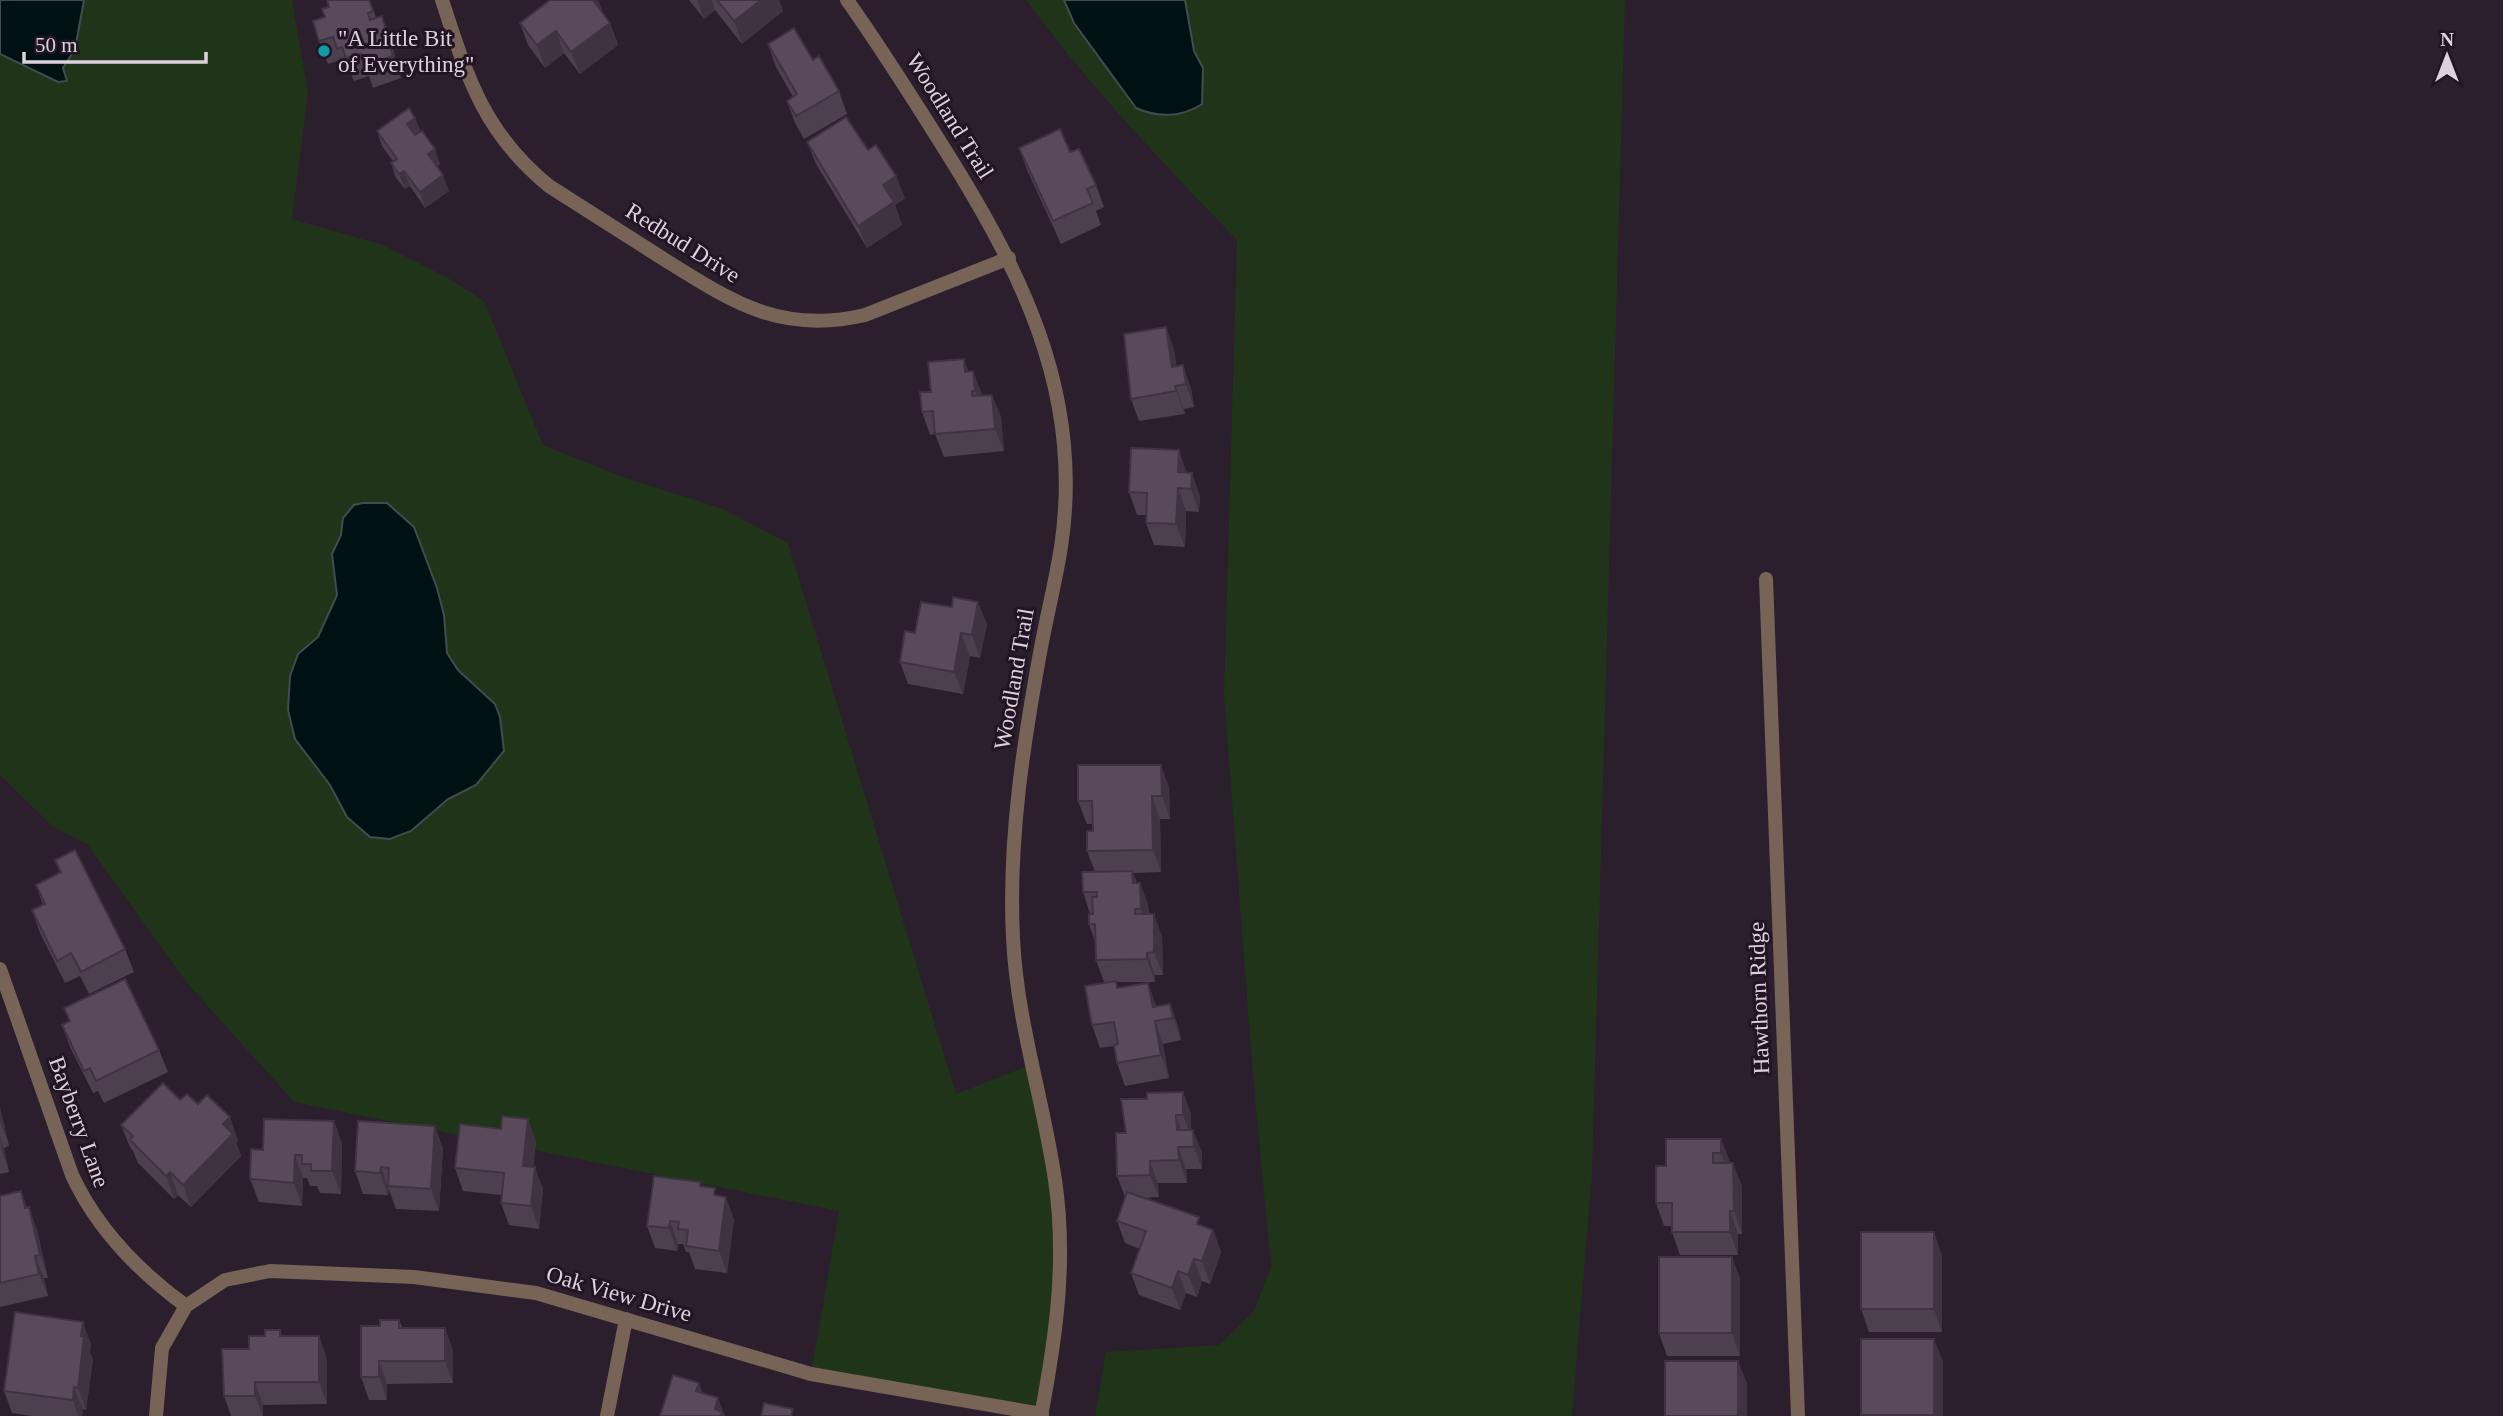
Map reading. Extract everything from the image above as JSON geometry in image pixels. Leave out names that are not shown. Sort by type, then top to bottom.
[{"type":"street","name":"Redbud Drive","points":[[442,0],[474,95],[499,136],[522,163],[549,186],[743,307],[783,319],[844,319],[865,315],[1009,258]]},
{"type":"street","name":"Woodland Trail","points":[[848,0],[981,206],[1009,258],[1034,313],[1052,376],[1062,440],[1065,497],[1061,545],[1032,700],[1020,783],[1012,898],[1018,993],[1030,1065],[1049,1144],[1060,1221],[1060,1299],[1042,1415]]},
{"type":"street","name":"Hawthorn Ridge","points":[[1766,579],[1798,1416]]},
{"type":"street","name":"Bayberry Lane","points":[[0,969],[72,1175],[87,1208],[141,1269],[186,1306]]},
{"type":"street","name":"Oak View Drive","points":[[186,1306],[225,1280],[270,1271],[414,1277],[496,1286],[536,1293],[811,1374],[1042,1415]]},
{"type":"street","points":[[156,1416],[162,1348],[186,1306]]},
{"type":"street","points":[[607,1416],[626,1319]]},
{"type":"green space","points":[[0,0],[292,0],[308,93],[292,219],[383,245],[448,278],[484,301],[543,445],[623,477],[723,509],[788,543],[956,1094],[1030,1065],[1061,1260],[1042,1414],[811,1374],[839,1211],[294,1102],[187,983],[87,844],[53,827],[0,775]]},
{"type":"green space","points":[[1026,0],[1625,0],[1592,1174],[1572,1416],[1095,1416],[1106,1352],[1219,1345],[1254,1311],[1271,1267],[1253,1076],[1224,696],[1237,240],[1101,93]]},
{"type":"shaded area","points":[[0,0],[84,0],[75,49],[63,68],[67,81],[58,82],[0,54]]},
{"type":"shaded area","points":[[1064,0],[1185,0],[1194,51],[1203,68],[1202,104],[1187,112],[1170,115],[1136,108],[1074,23]]},
{"type":"shaded area","points":[[387,503],[414,527],[437,588],[444,615],[447,653],[458,670],[495,704],[500,717],[504,751],[476,785],[448,799],[411,831],[390,839],[370,837],[347,817],[330,785],[295,739],[288,710],[290,676],[298,654],[318,637],[337,595],[332,554],[341,535],[343,518],[354,505]]},
{"type":"building","points":[[327,0],[369,0],[373,11],[368,13],[370,20],[382,16],[393,56],[365,65],[361,54],[346,58],[342,47],[337,49],[333,37],[319,41],[313,21],[325,17],[322,9],[329,7]]},
{"type":"building","points":[[550,0],[593,0],[610,23],[571,52],[556,31],[537,45],[520,23]]},
{"type":"building","points":[[717,0],[761,0],[734,21]]},
{"type":"building","points":[[794,28],[813,60],[819,56],[839,91],[796,116],[787,101],[797,94],[768,44]]},
{"type":"building","points":[[409,108],[415,118],[407,124],[415,135],[422,131],[435,149],[428,154],[443,175],[420,192],[404,171],[399,174],[391,163],[397,159],[377,131]]},
{"type":"building","points":[[846,117],[868,150],[876,145],[896,176],[883,185],[894,202],[858,226],[807,142]]},
{"type":"building","points":[[1060,129],[1070,152],[1079,149],[1096,185],[1087,189],[1093,203],[1053,221],[1019,148]]},
{"type":"building","points":[[1166,327],[1172,367],[1183,365],[1186,384],[1175,386],[1176,391],[1131,399],[1124,334]]},
{"type":"building","points":[[964,359],[965,372],[973,371],[975,391],[972,391],[972,396],[992,395],[995,429],[935,434],[933,411],[922,412],[920,392],[931,392],[928,362]]},
{"type":"building","points":[[1131,448],[1179,450],[1178,472],[1192,473],[1191,489],[1178,488],[1176,524],[1146,523],[1147,493],[1129,492]]},
{"type":"building","points":[[953,597],[978,602],[972,635],[961,633],[954,672],[900,662],[905,631],[915,633],[921,602],[952,607]]},
{"type":"building","points":[[1078,765],[1161,765],[1162,796],[1152,796],[1153,850],[1087,851],[1087,831],[1093,831],[1092,801],[1078,801]]},
{"type":"building","points":[[75,850],[125,949],[81,972],[71,953],[57,961],[32,910],[45,904],[36,885],[61,872],[55,860]]},
{"type":"building","points":[[1132,871],[1133,883],[1140,883],[1141,909],[1135,909],[1135,914],[1154,914],[1154,952],[1147,953],[1147,959],[1096,960],[1095,924],[1089,924],[1089,914],[1093,914],[1092,897],[1097,897],[1097,892],[1083,892],[1082,872]]},
{"type":"building","points":[[125,979],[159,1050],[96,1081],[90,1068],[84,1071],[62,1025],[70,1021],[64,1008]]},
{"type":"building","points":[[1116,981],[1117,988],[1148,983],[1153,1007],[1170,1004],[1173,1018],[1155,1021],[1161,1055],[1117,1063],[1114,1045],[1118,1044],[1114,1022],[1092,1025],[1085,986]]},
{"type":"building","points":[[163,1083],[180,1100],[187,1094],[198,1104],[207,1095],[230,1117],[223,1124],[233,1134],[183,1185],[170,1172],[166,1176],[130,1140],[133,1136],[121,1125]]},
{"type":"building","points":[[1183,1092],[1183,1115],[1176,1115],[1177,1130],[1193,1130],[1194,1147],[1178,1147],[1179,1160],[1150,1161],[1150,1175],[1117,1176],[1116,1133],[1126,1133],[1121,1099],[1147,1099],[1147,1093]]},
{"type":"building","points":[[502,1116],[528,1119],[523,1166],[535,1167],[531,1206],[501,1203],[504,1173],[455,1168],[460,1124],[501,1129]]},
{"type":"building","points":[[264,1119],[334,1121],[332,1171],[311,1171],[311,1164],[302,1164],[302,1155],[295,1155],[294,1183],[250,1179],[251,1149],[263,1150]]},
{"type":"building","points":[[358,1121],[435,1126],[431,1189],[388,1186],[389,1168],[381,1167],[380,1173],[355,1171]]},
{"type":"building","points":[[1666,1139],[1721,1139],[1721,1153],[1713,1153],[1713,1163],[1733,1163],[1734,1211],[1730,1211],[1730,1232],[1672,1232],[1672,1203],[1656,1203],[1656,1166],[1666,1166]]},
{"type":"building","points":[[654,1176],[700,1182],[700,1186],[715,1188],[714,1195],[726,1197],[719,1251],[686,1246],[688,1230],[678,1229],[679,1222],[670,1221],[669,1228],[647,1226]]},
{"type":"building","points":[[21,1191],[25,1208],[29,1207],[40,1255],[35,1256],[39,1274],[0,1283],[0,1196]]},
{"type":"building","points":[[1127,1192],[1199,1217],[1197,1224],[1213,1230],[1202,1261],[1194,1259],[1188,1275],[1178,1271],[1172,1288],[1131,1273],[1146,1231],[1117,1221]]},
{"type":"building","points":[[1861,1232],[1934,1232],[1934,1309],[1861,1309]]},
{"type":"building","points":[[1659,1257],[1732,1257],[1732,1333],[1659,1333]]},
{"type":"building","points":[[15,1312],[83,1322],[81,1336],[84,1337],[78,1388],[74,1387],[73,1400],[4,1391]]},
{"type":"building","points":[[380,1320],[399,1320],[399,1328],[445,1328],[445,1361],[379,1361],[379,1377],[361,1377],[361,1326],[380,1326]]},
{"type":"building","points":[[265,1330],[280,1330],[280,1336],[319,1336],[319,1382],[255,1382],[255,1396],[224,1396],[222,1349],[249,1349],[249,1336],[265,1336]]},
{"type":"building","points":[[1861,1339],[1934,1339],[1934,1415],[1861,1415]]},
{"type":"building","points":[[1665,1361],[1738,1361],[1738,1416],[1665,1416]]},
{"type":"building","points":[[673,1375],[699,1383],[696,1391],[718,1398],[715,1409],[722,1412],[721,1416],[660,1416]]},
{"type":"building","points":[[764,1403],[793,1409],[791,1416],[761,1416]]},
{"type":"place","name":"\"A Little Bit of Everything\"","points":[[324,51]]}]
